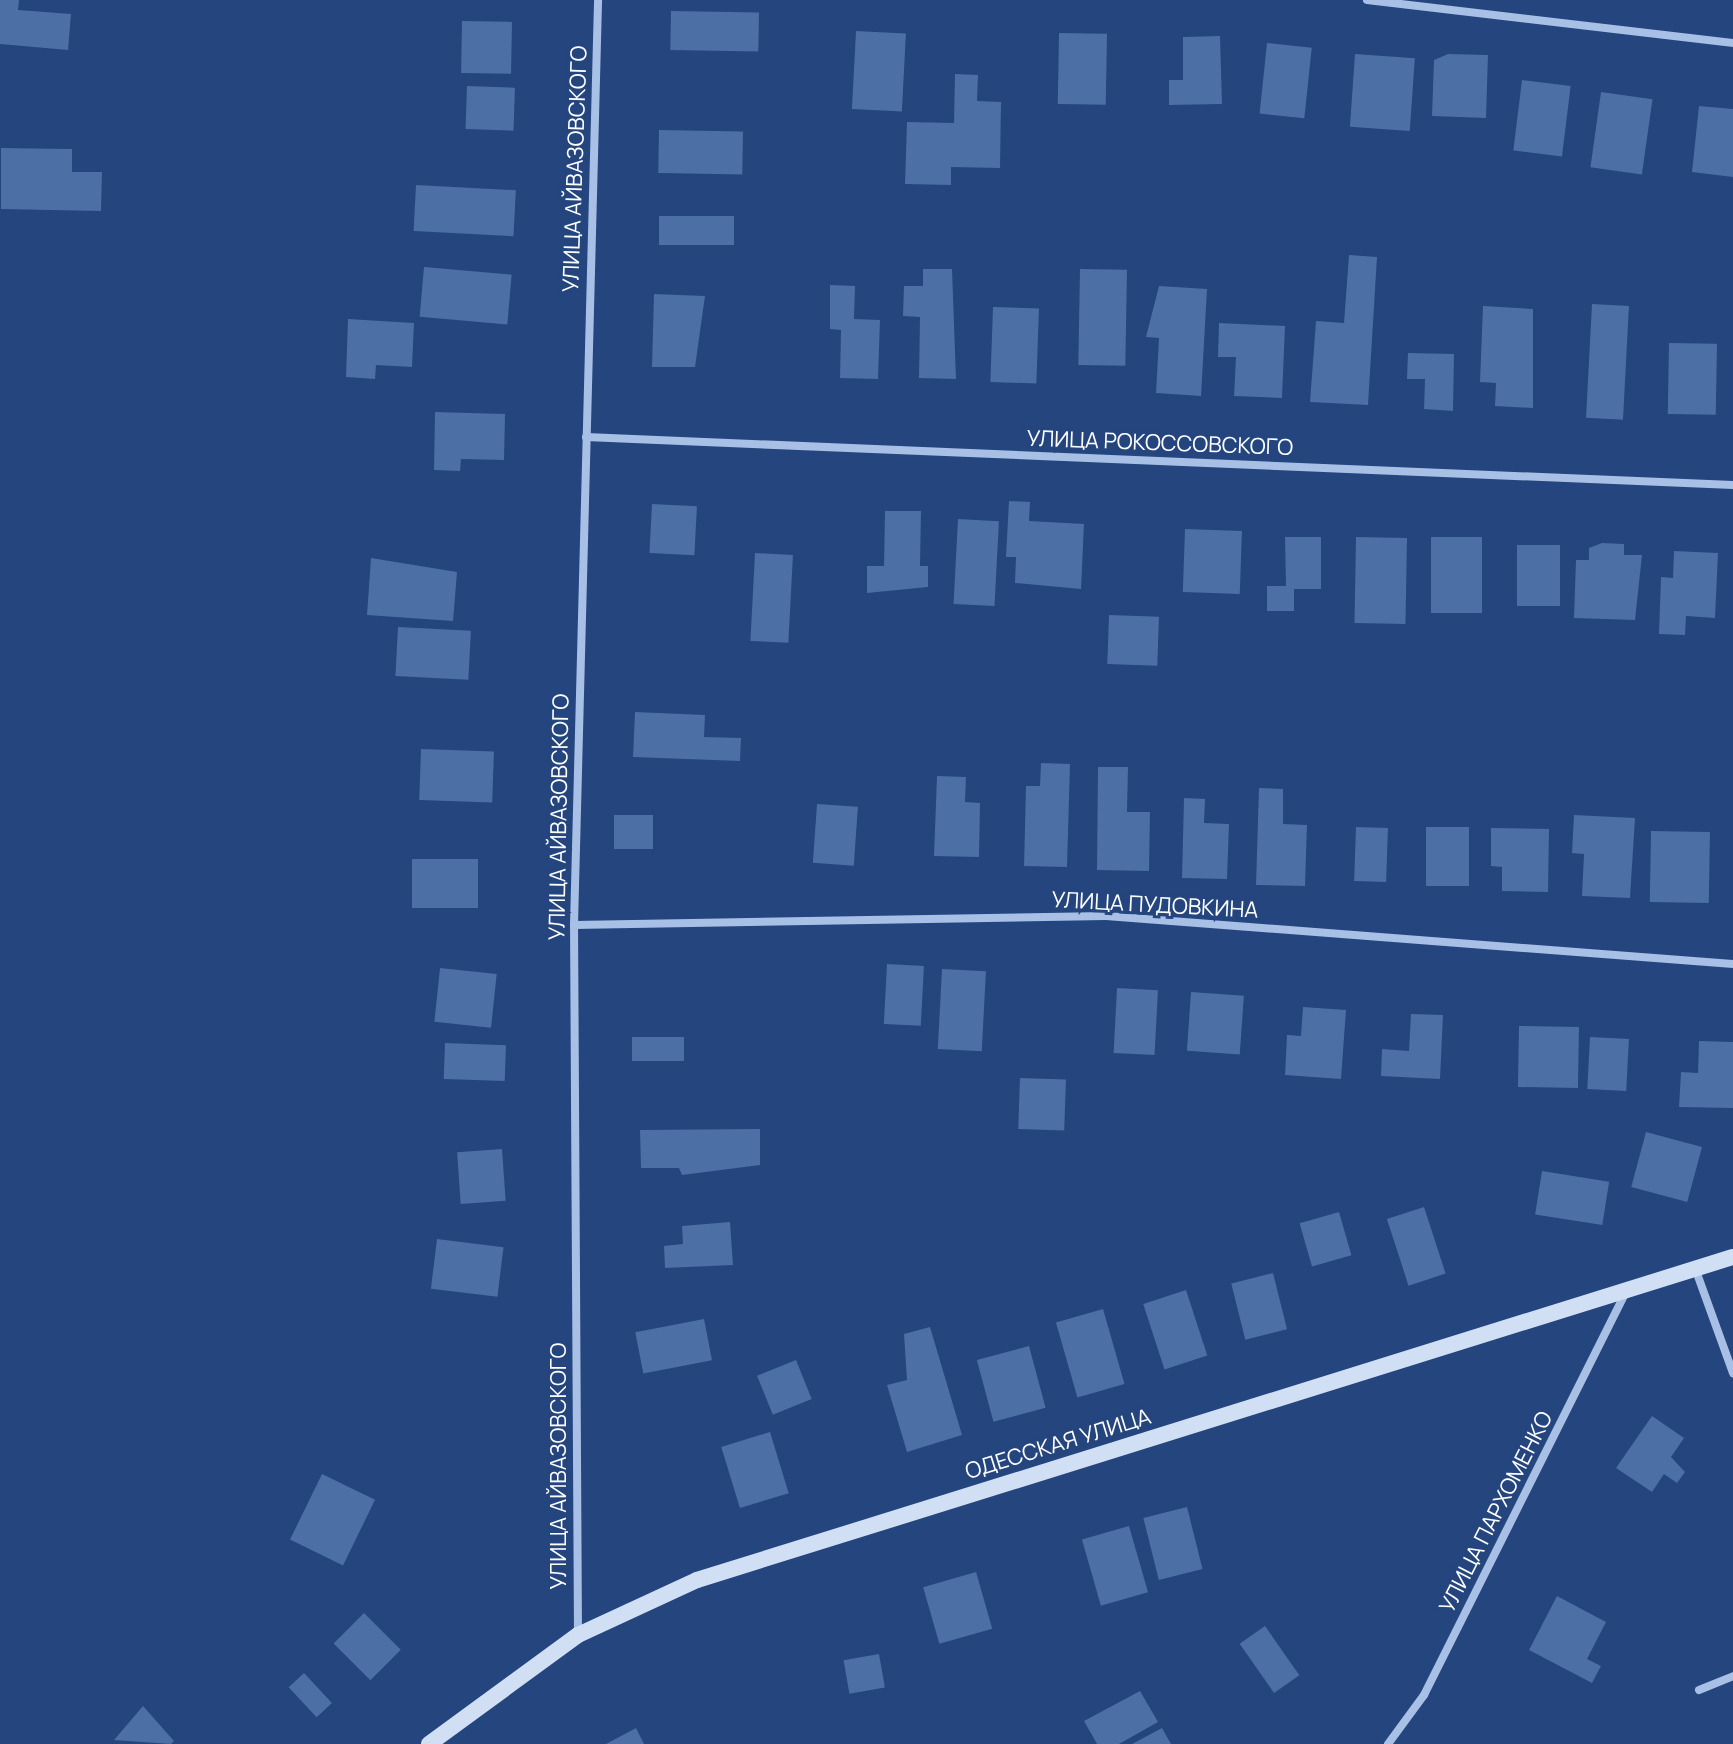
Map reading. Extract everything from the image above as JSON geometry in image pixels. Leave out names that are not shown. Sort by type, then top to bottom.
[{"type":"main road","name":"ОДЕССКАЯ УЛИЦА","points":[[429,1744],[578,1635],[697,1580],[1733,1257]]},
{"type":"street","name":"УЛИЦА АЙВАЗОВСКОГО","points":[[578,1635],[574,925],[598,0]]},
{"type":"street","points":[[1367,0],[1733,43]]},
{"type":"street","name":"УЛИЦА РОКОССОВСКОГО","points":[[586,437],[1733,485]]},
{"type":"street","name":"УЛИЦА ПУДОВКИНА","points":[[574,925],[1106,916],[1733,964]]},
{"type":"street","points":[[1695,1267],[1733,1373]]},
{"type":"street","name":"УЛИЦА ПАРХОМЕНКО","points":[[1388,1744],[1424,1695],[1627,1290]]},
{"type":"street","points":[[1699,1690],[1733,1676]]},
{"type":"building","points":[[0,0],[19,0],[18,10],[71,14],[68,50],[0,44]]},
{"type":"building","points":[[671,11],[759,13],[758,52],[670,50]]},
{"type":"building","points":[[462,21],[512,22],[511,74],[461,73]]},
{"type":"building","points":[[856,31],[906,34],[902,112],[852,109]]},
{"type":"building","points":[[1059,33],[1107,34],[1106,105],[1058,104]]},
{"type":"building","points":[[1220,36],[1222,104],[1169,105],[1169,80],[1183,80],[1183,37]]},
{"type":"building","points":[[1267,43],[1312,48],[1304,118],[1260,114]]},
{"type":"building","points":[[1355,54],[1415,58],[1410,131],[1350,127]]},
{"type":"building","points":[[1448,54],[1488,55],[1486,118],[1432,116],[1434,60]]},
{"type":"building","points":[[955,74],[978,75],[977,101],[1001,102],[1000,168],[951,167],[951,185],[905,184],[907,122],[954,123]]},
{"type":"building","points":[[1522,80],[1571,86],[1562,156],[1513,150]]},
{"type":"building","points":[[467,86],[515,88],[513,131],[465,129]]},
{"type":"building","points":[[1601,92],[1652,99],[1642,174],[1590,167]]},
{"type":"building","points":[[1699,106],[1733,109],[1733,177],[1692,172]]},
{"type":"building","points":[[659,130],[743,131],[742,174],[658,173]]},
{"type":"building","points":[[1,148],[72,149],[72,172],[102,172],[101,211],[1,209]]},
{"type":"building","points":[[416,185],[516,190],[513,236],[414,231]]},
{"type":"building","points":[[659,216],[734,216],[734,245],[659,245]]},
{"type":"building","points":[[1349,255],[1377,257],[1368,405],[1310,402],[1316,321],[1344,323]]},
{"type":"building","points":[[424,267],[512,275],[507,324],[420,317]]},
{"type":"building","points":[[923,269],[952,269],[956,379],[919,378],[920,317],[903,316],[904,286],[923,286]]},
{"type":"building","points":[[1080,269],[1127,270],[1125,366],[1078,365]]},
{"type":"building","points":[[830,285],[855,286],[854,319],[880,320],[878,379],[840,378],[841,330],[830,329]]},
{"type":"building","points":[[1159,286],[1207,289],[1201,396],[1156,393],[1159,338],[1146,337]]},
{"type":"building","points":[[654,294],[705,296],[695,367],[652,367]]},
{"type":"building","points":[[1592,304],[1629,306],[1623,420],[1586,418]]},
{"type":"building","points":[[1483,306],[1533,309],[1533,408],[1495,406],[1496,383],[1480,382]]},
{"type":"building","points":[[993,307],[1039,309],[1036,384],[990,382]]},
{"type":"building","points":[[348,319],[414,323],[412,367],[376,365],[375,379],[346,377]]},
{"type":"building","points":[[1219,323],[1285,326],[1282,398],[1234,396],[1236,357],[1218,357]]},
{"type":"building","points":[[1669,343],[1717,344],[1716,415],[1668,414]]},
{"type":"building","points":[[1408,353],[1454,354],[1453,411],[1424,409],[1425,379],[1407,379]]},
{"type":"building","points":[[435,412],[505,414],[504,460],[461,459],[460,471],[434,470]]},
{"type":"building","points":[[1009,501],[1030,502],[1029,521],[1084,524],[1081,589],[1015,583],[1016,557],[1006,557]]},
{"type":"building","points":[[652,504],[697,506],[694,555],[649,553]]},
{"type":"building","points":[[885,511],[921,511],[920,566],[928,566],[928,587],[867,593],[867,566],[884,566]]},
{"type":"building","points":[[958,519],[999,521],[994,606],[954,604]]},
{"type":"building","points":[[1185,529],[1242,531],[1240,594],[1183,592]]},
{"type":"building","points":[[1285,537],[1321,537],[1321,589],[1294,589],[1294,611],[1267,611],[1267,586],[1286,586]]},
{"type":"building","points":[[1356,537],[1407,538],[1405,624],[1354,623]]},
{"type":"building","points":[[1431,537],[1482,537],[1482,613],[1431,613]]},
{"type":"building","points":[[1602,543],[1624,544],[1624,555],[1642,555],[1635,620],[1574,618],[1576,560],[1589,560],[1589,548]]},
{"type":"building","points":[[1517,545],[1560,545],[1560,606],[1517,606]]},
{"type":"building","points":[[1674,551],[1718,553],[1715,618],[1686,616],[1685,635],[1659,634],[1661,577],[1673,578]]},
{"type":"building","points":[[755,553],[793,555],[788,643],[750,641]]},
{"type":"building","points":[[371,558],[457,572],[453,621],[367,615]]},
{"type":"building","points":[[1109,615],[1159,617],[1157,666],[1107,664]]},
{"type":"building","points":[[398,627],[471,631],[468,680],[395,676]]},
{"type":"building","points":[[635,712],[705,715],[704,737],[741,738],[740,761],[633,757]]},
{"type":"building","points":[[421,749],[494,752],[492,803],[419,800]]},
{"type":"building","points":[[1041,763],[1070,764],[1067,867],[1024,866],[1026,786],[1040,786]]},
{"type":"building","points":[[1098,767],[1128,767],[1127,812],[1150,812],[1149,871],[1097,870]]},
{"type":"building","points":[[937,776],[966,777],[965,802],[980,803],[979,857],[934,856]]},
{"type":"building","points":[[1259,788],[1283,789],[1283,824],[1307,825],[1305,886],[1256,885]]},
{"type":"building","points":[[1184,798],[1205,799],[1204,823],[1229,824],[1227,879],[1182,878]]},
{"type":"building","points":[[817,804],[858,807],[854,866],[813,863]]},
{"type":"building","points":[[614,815],[653,815],[653,849],[614,849]]},
{"type":"building","points":[[1574,815],[1635,818],[1630,898],[1582,896],[1584,854],[1572,853]]},
{"type":"building","points":[[1356,827],[1388,828],[1386,882],[1354,881]]},
{"type":"building","points":[[1426,827],[1469,827],[1469,886],[1426,886]]},
{"type":"building","points":[[1491,828],[1549,829],[1548,892],[1502,891],[1502,867],[1491,866]]},
{"type":"building","points":[[1651,831],[1710,832],[1709,903],[1650,902]]},
{"type":"building","points":[[412,859],[478,859],[478,908],[412,908]]},
{"type":"building","points":[[887,964],[924,966],[921,1026],[884,1024]]},
{"type":"building","points":[[440,968],[497,974],[491,1028],[434,1022]]},
{"type":"building","points":[[942,969],[986,971],[982,1051],[938,1049]]},
{"type":"building","points":[[1117,988],[1158,990],[1155,1055],[1114,1053]]},
{"type":"building","points":[[1191,992],[1244,996],[1240,1055],[1187,1051]]},
{"type":"building","points":[[1303,1007],[1346,1010],[1341,1079],[1285,1075],[1287,1035],[1301,1036]]},
{"type":"building","points":[[1411,1014],[1443,1015],[1440,1079],[1381,1076],[1382,1049],[1409,1051]]},
{"type":"building","points":[[1519,1026],[1579,1027],[1578,1088],[1518,1087]]},
{"type":"building","points":[[632,1037],[684,1037],[684,1061],[632,1061]]},
{"type":"building","points":[[1590,1037],[1629,1039],[1626,1091],[1587,1089]]},
{"type":"building","points":[[1699,1041],[1733,1042],[1733,1108],[1679,1107],[1681,1072],[1698,1073]]},
{"type":"building","points":[[445,1043],[506,1045],[505,1081],[444,1079]]},
{"type":"building","points":[[1020,1078],[1066,1080],[1064,1131],[1018,1129]]},
{"type":"building","points":[[760,1129],[760,1165],[682,1175],[679,1168],[641,1168],[640,1130]]},
{"type":"building","points":[[1646,1132],[1702,1147],[1687,1202],[1631,1187]]},
{"type":"building","points":[[502,1149],[506,1201],[461,1204],[457,1152]]},
{"type":"building","points":[[1542,1171],[1609,1182],[1602,1225],[1535,1214]]},
{"type":"building","points":[[1424,1207],[1446,1274],[1409,1286],[1387,1219]]},
{"type":"building","points":[[1339,1212],[1351,1255],[1312,1267],[1300,1223]]},
{"type":"building","points":[[730,1222],[733,1265],[665,1268],[664,1246],[683,1244],[682,1226]]},
{"type":"building","points":[[437,1239],[504,1247],[497,1297],[431,1289]]},
{"type":"building","points":[[1273,1273],[1287,1329],[1245,1340],[1231,1283]]},
{"type":"building","points":[[1186,1290],[1207,1356],[1165,1370],[1143,1304]]},
{"type":"building","points":[[1103,1309],[1124,1384],[1077,1397],[1056,1323]]},
{"type":"building","points":[[704,1319],[712,1360],[643,1374],[635,1332]]},
{"type":"building","points":[[930,1327],[962,1435],[907,1452],[887,1385],[907,1380],[904,1334]]},
{"type":"building","points":[[1029,1346],[1046,1408],[993,1422],[977,1360]]},
{"type":"building","points":[[796,1360],[812,1399],[773,1415],[757,1376]]},
{"type":"building","points":[[1652,1416],[1684,1438],[1671,1457],[1685,1472],[1677,1483],[1664,1474],[1652,1492],[1616,1468]]},
{"type":"building","points":[[770,1432],[789,1493],[740,1508],[721,1447]]},
{"type":"building","points":[[322,1474],[375,1500],[343,1565],[290,1540]]},
{"type":"building","points":[[1187,1507],[1202,1569],[1159,1580],[1143,1518]]},
{"type":"building","points":[[1129,1526],[1148,1592],[1101,1606],[1082,1540]]},
{"type":"building","points":[[976,1572],[992,1629],[939,1644],[923,1587]]},
{"type":"building","points":[[1557,1596],[1606,1622],[1587,1659],[1601,1666],[1592,1683],[1529,1650]]},
{"type":"building","points":[[364,1613],[401,1650],[370,1680],[334,1643]]},
{"type":"building","points":[[1265,1626],[1299,1675],[1274,1693],[1240,1644]]},
{"type":"building","points":[[879,1654],[885,1687],[849,1694],[844,1660]]},
{"type":"building","points":[[304,1673],[332,1703],[317,1717],[289,1687]]},
{"type":"building","points":[[1140,1691],[1158,1722],[1119,1744],[1097,1744],[1084,1721]]},
{"type":"building","points":[[143,1706],[174,1741],[171,1744],[114,1740]]},
{"type":"building","points":[[636,1728],[644,1744],[606,1744]]},
{"type":"building","points":[[1162,1728],[1171,1744],[1132,1744]]}]
